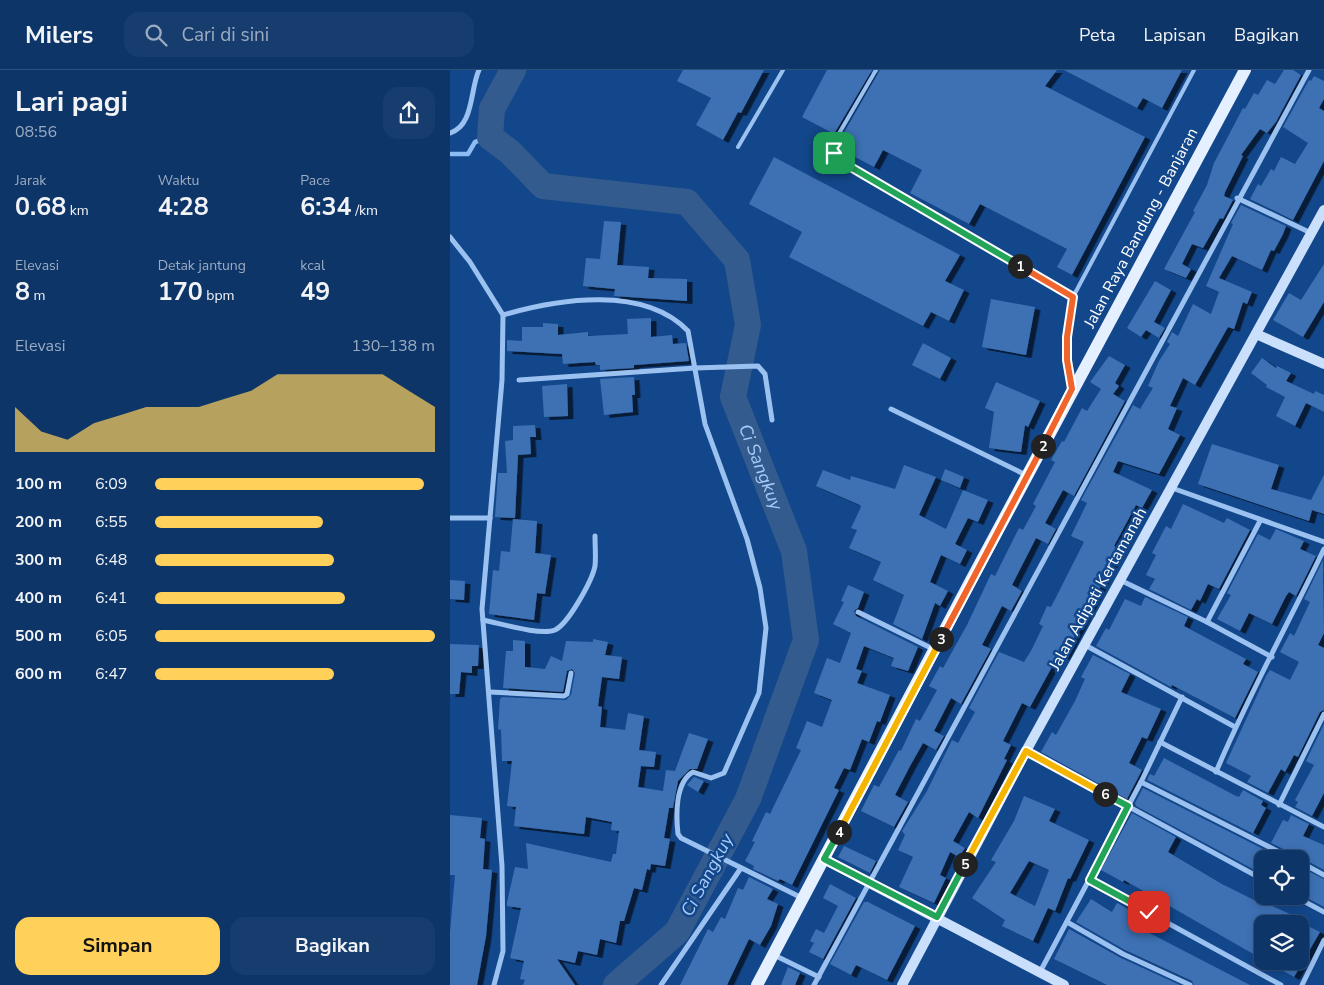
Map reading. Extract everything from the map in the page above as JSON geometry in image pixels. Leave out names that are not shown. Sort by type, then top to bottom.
[{"type":"main road","name":"Jalan Raya Bandung - Banjaran","points":[[757,985],[1028,476],[1072,389],[1244,70]]},
{"type":"main road","name":"Jalan Adipati Kertamanah","points":[[902,985],[1026,751],[1311,233],[1320,223],[1324,210]]},
{"type":"main road","points":[[1256,334],[1324,364]]},
{"type":"main road","points":[[824,859],[937,917],[1059,984]]},
{"type":"street","points":[[450,133],[457,131],[465,121],[479,70]]},
{"type":"street","points":[[814,985],[1309,70]]},
{"type":"street","points":[[1239,200],[1237,198],[1311,233]]},
{"type":"street","points":[[450,237],[470,262],[503,315],[502,380],[482,609],[490,692],[502,866],[503,958],[494,985]]},
{"type":"street","points":[[503,315],[550,304],[586,300],[624,302],[646,306],[680,322],[688,331],[705,424],[747,539],[760,588],[766,628],[758,693],[724,773],[711,778],[693,772],[686,776],[682,784],[677,828],[681,838],[803,898]]},
{"type":"street","points":[[519,380],[695,368],[758,366],[765,374],[772,420]]},
{"type":"street","points":[[891,409],[1028,476]]},
{"type":"street","points":[[1172,488],[1260,521],[1324,542]]},
{"type":"street","points":[[450,518],[490,518]]},
{"type":"street","points":[[1207,622],[1260,521]]},
{"type":"street","points":[[483,620],[542,632],[554,631],[564,624],[591,580],[594,566],[595,536]]},
{"type":"street","points":[[1216,772],[1236,727],[1324,550]]},
{"type":"street","points":[[1120,580],[1207,622],[1272,657]]},
{"type":"street","points":[[858,612],[936,650]]},
{"type":"street","points":[[1085,645],[1236,727]]},
{"type":"street","points":[[490,692],[564,696],[567,694],[571,673]]},
{"type":"street","points":[[1040,972],[1141,782],[1182,697]]},
{"type":"street","points":[[1279,805],[1324,714]]},
{"type":"street","points":[[1160,742],[1324,827]]},
{"type":"street","points":[[1026,751],[1254,875]]},
{"type":"street","points":[[1141,782],[1275,850]]},
{"type":"street","points":[[661,985],[740,867]]},
{"type":"street","points":[[1309,867],[1324,875]]},
{"type":"street","points":[[1090,880],[1281,985]]},
{"type":"street","points":[[1309,904],[1324,912]]},
{"type":"street","points":[[1067,922],[1124,954],[1190,985]]},
{"type":"street","points":[[1302,985],[1324,940]]},
{"type":"street","points":[[773,954],[819,977]]},
{"type":"lane","points":[[738,147],[783,70]]},
{"type":"lane","points":[[1072,389],[1067,360],[1067,337],[1073,297],[1194,70]]},
{"type":"lane","points":[[874,71],[834,142],[834,153],[842,162],[1073,297]]},
{"type":"building","points":[[683,70],[764,70],[741,113],[738,112],[723,140],[696,125],[711,98],[677,81]]},
{"type":"building","points":[[827,70],[872,70],[834,134],[802,117]]},
{"type":"building","points":[[880,70],[1057,70],[1045,86],[1145,137],[1072,275],[1057,267],[1067,249],[980,204],[969,224],[910,193],[922,170],[883,150],[874,167],[838,148],[843,139],[841,138]]},
{"type":"building","points":[[1064,70],[1182,70],[1162,108],[1143,98],[1137,108]]},
{"type":"building","points":[[1284,70],[1293,70],[1301,75],[1276,122],[1267,133],[1260,129],[1241,155],[1243,156],[1225,192],[1224,196],[1233,200],[1223,219],[1220,218],[1203,248],[1192,244],[1182,264],[1191,269],[1186,278],[1164,269],[1195,212],[1193,211],[1207,185],[1214,163],[1243,108],[1245,109],[1254,93],[1258,95],[1267,80],[1275,84]]},
{"type":"building","points":[[1314,76],[1324,81],[1324,99],[1319,108],[1324,111],[1324,161],[1293,220],[1250,199],[1258,184],[1261,186],[1271,169],[1274,171],[1281,157],[1295,164],[1308,143],[1283,127],[1309,80],[1311,81]]},
{"type":"building","points":[[774,157],[960,255],[945,281],[964,290],[949,321],[931,312],[923,326],[789,257],[802,232],[749,204]]},
{"type":"building","points":[[1241,205],[1286,226],[1283,234],[1274,251],[1271,250],[1262,270],[1232,256],[1219,278],[1252,292],[1247,304],[1243,302],[1234,329],[1228,327],[1195,385],[1183,378],[1170,406],[1177,408],[1168,429],[1180,435],[1159,474],[1118,461],[1113,472],[1152,490],[1142,508],[1136,505],[1114,546],[1120,549],[1064,657],[1059,654],[1030,707],[1022,703],[1003,741],[1011,745],[1004,759],[1007,760],[978,818],[969,812],[953,841],[965,848],[959,857],[950,852],[940,875],[946,878],[934,903],[899,887],[913,857],[898,850],[905,835],[902,831],[927,791],[952,740],[958,743],[975,712],[969,708],[999,652],[1024,662],[1032,649],[1043,626],[1039,624],[1047,606],[1051,607],[1084,542],[1071,536],[1087,503],[1081,500],[1133,405],[1140,409],[1153,388],[1148,386],[1159,361],[1170,344],[1167,342],[1172,332],[1178,336],[1193,304],[1211,314],[1219,292],[1206,286],[1233,224],[1231,223]]},
{"type":"building","points":[[604,221],[621,222],[617,265],[649,267],[648,278],[687,279],[687,301],[614,296],[615,289],[583,286],[586,258],[600,259]]},
{"type":"building","points":[[1324,264],[1324,302],[1303,337],[1273,320],[1289,293],[1301,300]]},
{"type":"building","points":[[1155,281],[1171,290],[1154,322],[1165,328],[1159,338],[1146,330],[1141,337],[1127,328]]},
{"type":"building","points":[[991,299],[1035,307],[1026,355],[982,347]]},
{"type":"building","points":[[651,318],[651,337],[672,335],[673,344],[686,343],[689,361],[634,365],[634,368],[600,370],[600,365],[596,365],[595,362],[563,364],[562,354],[507,351],[507,340],[522,341],[522,327],[543,327],[543,323],[558,324],[558,335],[588,332],[588,336],[628,334],[627,319]]},
{"type":"building","points":[[923,343],[951,358],[940,379],[912,365]]},
{"type":"building","points":[[1109,356],[1125,365],[1115,383],[1119,386],[1113,394],[1125,401],[1074,496],[1063,490],[1045,523],[1056,529],[1048,544],[1036,538],[1012,585],[1022,591],[1011,611],[1002,606],[982,645],[991,649],[961,704],[951,698],[934,731],[944,736],[936,750],[923,743],[910,766],[895,795],[908,802],[894,827],[861,811],[874,785],[879,787],[899,750],[901,751],[916,719],[920,721],[937,690],[929,686],[940,666],[943,668],[967,625],[991,574],[995,576],[1019,528],[1023,530],[1036,506],[1033,504],[1055,462],[1051,460],[1062,441],[1064,442],[1082,408],[1087,411],[1101,389],[1090,382]]},
{"type":"building","points":[[1262,358],[1276,368],[1277,366],[1291,373],[1286,381],[1314,394],[1315,391],[1324,395],[1324,412],[1306,403],[1295,426],[1276,416],[1285,397],[1266,387],[1267,385],[1251,373]]},
{"type":"building","points":[[634,377],[635,395],[632,395],[633,412],[604,415],[600,379]]},
{"type":"building","points":[[996,382],[1040,401],[1028,427],[1025,425],[1021,452],[989,448],[994,412],[985,408]]},
{"type":"building","points":[[567,384],[568,416],[544,417],[542,386]]},
{"type":"building","points":[[535,425],[536,437],[530,437],[531,454],[518,455],[515,518],[495,517],[498,473],[507,473],[505,441],[513,440],[513,426]]},
{"type":"building","points":[[1212,444],[1279,465],[1271,489],[1311,500],[1324,475],[1324,514],[1312,510],[1309,521],[1198,484]]},
{"type":"building","points":[[904,465],[936,477],[919,515],[946,529],[963,490],[988,500],[978,522],[968,518],[955,544],[967,550],[960,564],[941,555],[930,582],[948,591],[940,606],[935,603],[922,639],[893,624],[904,595],[873,580],[881,562],[849,548],[857,530],[851,528],[861,507],[860,505],[816,486],[823,470],[850,480],[851,476],[895,489]]},
{"type":"building","points":[[945,469],[964,477],[960,488],[941,480]]},
{"type":"building","points":[[1183,504],[1224,523],[1227,518],[1250,530],[1219,589],[1208,584],[1200,601],[1197,599],[1191,610],[1149,589],[1155,579],[1146,575],[1156,555],[1152,553],[1166,526],[1171,529]]},
{"type":"building","points":[[513,519],[537,521],[535,553],[551,555],[545,594],[537,593],[534,620],[489,614],[493,570],[499,571],[501,551],[510,552]]},
{"type":"building","points":[[1276,529],[1304,541],[1300,549],[1316,556],[1296,596],[1289,592],[1272,624],[1249,613],[1240,631],[1217,619],[1231,595],[1227,593],[1258,534],[1270,540]]},
{"type":"building","points":[[1323,560],[1324,633],[1318,645],[1324,648],[1324,710],[1320,712],[1298,757],[1294,755],[1285,772],[1281,769],[1268,793],[1247,782],[1251,776],[1226,763],[1270,670],[1290,680],[1299,662],[1280,652],[1290,633],[1294,636],[1310,602],[1304,599]]},
{"type":"building","points":[[450,580],[465,581],[464,600],[450,599]]},
{"type":"building","points":[[848,585],[864,592],[858,608],[854,611],[856,616],[918,647],[908,671],[891,666],[894,658],[864,646],[856,669],[862,671],[857,683],[890,695],[880,722],[877,721],[869,742],[862,739],[850,770],[844,768],[834,788],[839,790],[792,885],[780,879],[778,881],[753,869],[754,866],[745,861],[755,842],[752,841],[766,812],[770,814],[801,750],[796,748],[807,721],[822,727],[832,700],[814,693],[827,658],[840,663],[851,633],[833,624],[844,602],[841,601]]},
{"type":"building","points":[[1145,597],[1188,617],[1184,626],[1246,659],[1243,664],[1258,672],[1235,718],[1172,685],[1171,687],[1096,646],[1106,628],[1109,630],[1125,599],[1141,606]]},
{"type":"building","points":[[593,639],[608,642],[605,655],[622,657],[619,679],[602,677],[598,706],[602,707],[600,727],[625,730],[628,713],[644,716],[639,750],[656,752],[654,767],[641,766],[638,787],[663,791],[666,770],[675,771],[689,733],[708,739],[697,769],[690,769],[678,781],[673,808],[669,808],[664,838],[670,839],[665,866],[651,864],[650,870],[647,869],[642,890],[634,888],[624,921],[620,921],[616,943],[600,939],[597,955],[578,951],[575,963],[557,959],[575,985],[523,985],[525,980],[520,979],[524,961],[510,958],[521,908],[507,906],[507,902],[515,867],[528,869],[526,843],[611,862],[613,854],[616,854],[619,831],[611,830],[612,822],[586,817],[584,834],[514,826],[516,807],[507,806],[512,761],[502,761],[501,730],[498,729],[500,699],[502,697],[566,700],[571,695],[575,673],[572,669],[567,671],[563,692],[503,688],[506,651],[513,651],[513,640],[525,641],[525,667],[545,669],[551,656],[562,661],[566,641],[593,642]]},
{"type":"building","points":[[450,644],[479,645],[478,666],[472,666],[472,673],[461,672],[459,694],[450,694]]},
{"type":"building","points":[[1093,655],[1130,674],[1121,692],[1161,709],[1147,739],[1142,737],[1129,763],[1142,770],[1127,799],[1041,752],[1052,732],[1056,735],[1075,701],[1085,679],[1081,677]]},
{"type":"building","points":[[1324,724],[1324,793],[1312,816],[1295,807],[1298,802],[1295,800],[1314,765],[1306,761]]},
{"type":"building","points":[[1164,758],[1236,796],[1239,797],[1243,790],[1263,801],[1261,805],[1266,808],[1253,833],[1268,841],[1147,780],[1150,774],[1154,776]]},
{"type":"building","points":[[694,777],[704,781],[698,792],[687,785]]},
{"type":"building","points":[[1143,788],[1265,850],[1254,850],[1254,870],[1136,806],[1135,803]]},
{"type":"building","points":[[1024,796],[1055,809],[1049,821],[1089,840],[1070,879],[1068,878],[1055,911],[1048,908],[1033,941],[1002,926],[1005,920],[972,898],[996,862],[991,860],[1014,821]],"holes":[[[1029,861],[1049,870],[1035,906],[1010,893]]]},
{"type":"building","points":[[1132,813],[1176,837],[1168,852],[1222,884],[1254,900],[1254,905],[1270,905],[1292,915],[1254,915],[1254,954],[1124,880],[1123,882],[1101,870]]},
{"type":"building","points":[[450,815],[482,818],[480,838],[485,839],[483,869],[492,870],[486,936],[477,985],[450,985],[450,932],[455,875],[450,875]]},
{"type":"building","points":[[1291,815],[1309,824],[1303,836],[1324,845],[1324,870],[1309,862],[1309,850],[1285,850],[1271,843],[1283,820],[1288,822]]},
{"type":"building","points":[[844,846],[876,861],[870,873],[838,857]]},
{"type":"building","points":[[1309,872],[1324,879],[1324,907],[1309,899]]},
{"type":"building","points":[[749,877],[773,889],[767,899],[778,904],[771,926],[760,945],[749,939],[727,985],[680,985],[708,929],[713,932],[721,917],[725,919],[738,888],[743,890]]},
{"type":"building","points":[[830,884],[856,898],[823,959],[809,952],[814,943],[810,941],[816,929],[824,933],[838,906],[823,898]]},
{"type":"building","points":[[1091,899],[1112,912],[1117,903],[1139,915],[1134,925],[1250,985],[1194,985],[1192,981],[1125,950],[1076,922]]},
{"type":"building","points":[[864,902],[868,902],[915,926],[887,980],[856,965],[851,975],[830,964]]},
{"type":"building","points":[[1309,926],[1320,932],[1309,951]]},
{"type":"building","points":[[1069,929],[1121,958],[1180,985],[1107,985],[1054,959]]},
{"type":"building","points":[[788,967],[800,973],[795,985],[781,985]]},
{"type":"building","points":[[1282,970],[1298,970],[1294,977]]},
{"type":"waterway","name":"Ci Sangkuy","points":[[513,70],[492,109],[490,137],[510,152],[543,186],[687,202],[737,260],[748,325],[733,397],[794,551],[806,640],[748,799],[677,932],[616,985]]},
{"type":"waterway","points":[[450,154],[468,154],[475,142],[490,137]]},
{"type":"route","points":[[834,153],[842,162],[1073,297],[1067,337],[1067,360],[1072,389],[1028,476],[824,859],[937,917],[1026,751],[1128,806],[1090,880],[1149,912]]}]
